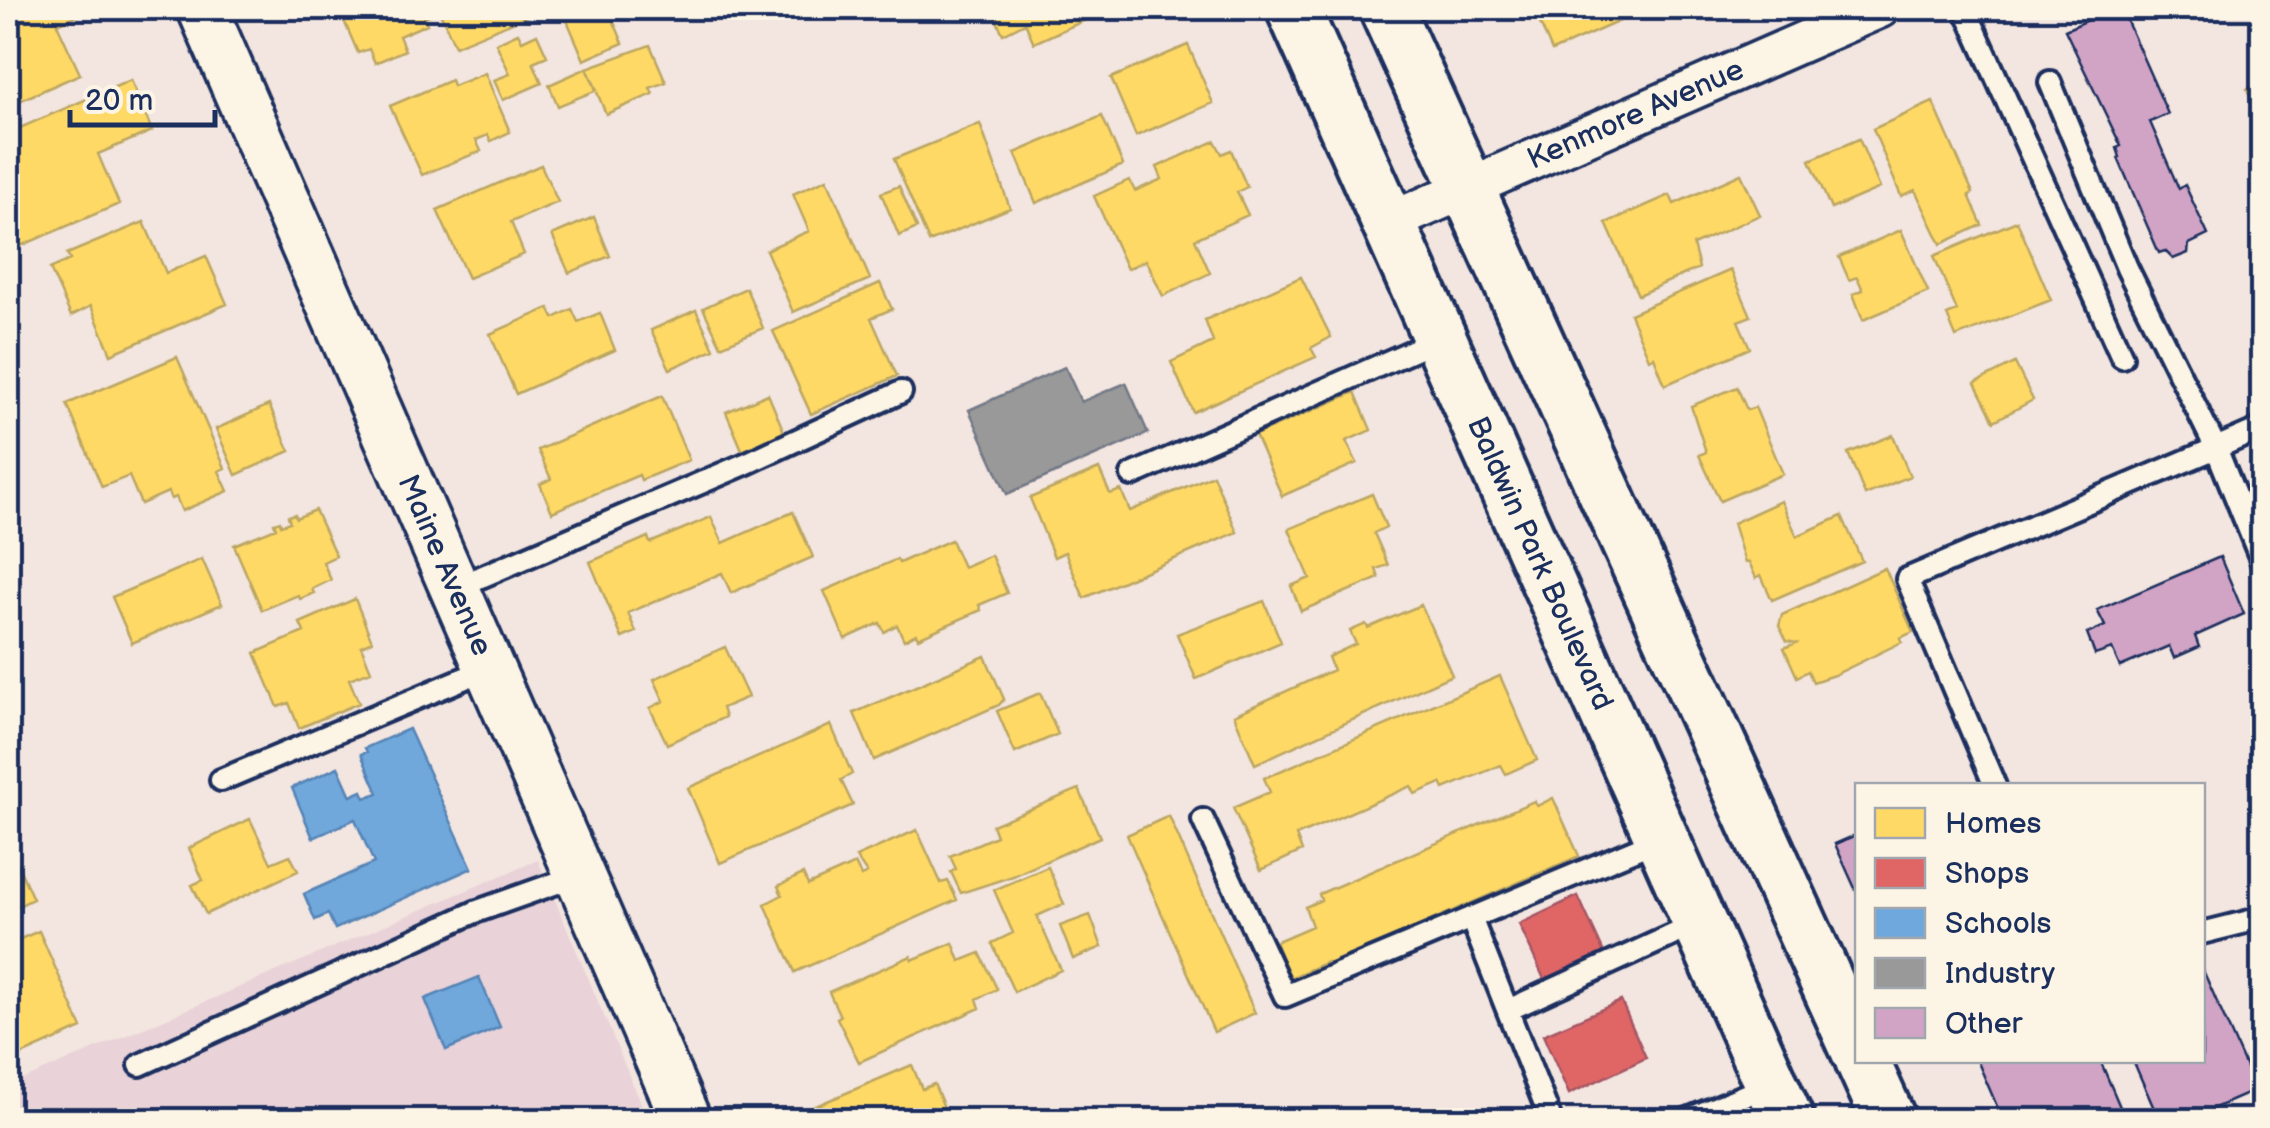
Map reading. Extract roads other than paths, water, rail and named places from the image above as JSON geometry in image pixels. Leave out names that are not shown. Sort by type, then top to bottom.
[{"type":"main road","name":"Baldwin Park Boulevard","points":[[1292,8],[1779,1102]]},
{"type":"main road","points":[[1386,8],[1855,1043]]},
{"type":"main road","points":[[1863,1063],[1889,1120]]},
{"type":"street","name":"Maine Avenue","points":[[202,8],[686,1120]]},
{"type":"street","name":"Kenmore Avenue","points":[[1390,222],[1880,8]]},
{"type":"lane","points":[[1964,8],[2122,357]]},
{"type":"lane","points":[[2050,82],[2128,268],[2216,448],[2262,562]]},
{"type":"lane","points":[[1132,475],[1441,338]]},
{"type":"lane","points":[[454,588],[745,464],[901,392]]},
{"type":"lane","points":[[1994,783],[1906,579],[2262,428]]},
{"type":"lane","points":[[221,780],[490,668]]},
{"type":"lane","points":[[1203,820],[1286,996],[1662,838]]},
{"type":"lane","points":[[140,1065],[475,912],[580,875]]},
{"type":"lane","points":[[1471,918],[1549,1115]]},
{"type":"lane","points":[[2205,931],[2262,918]]},
{"type":"lane","points":[[1508,1010],[1699,923]]},
{"type":"lane","points":[[1686,1120],[1779,1102]]}]
